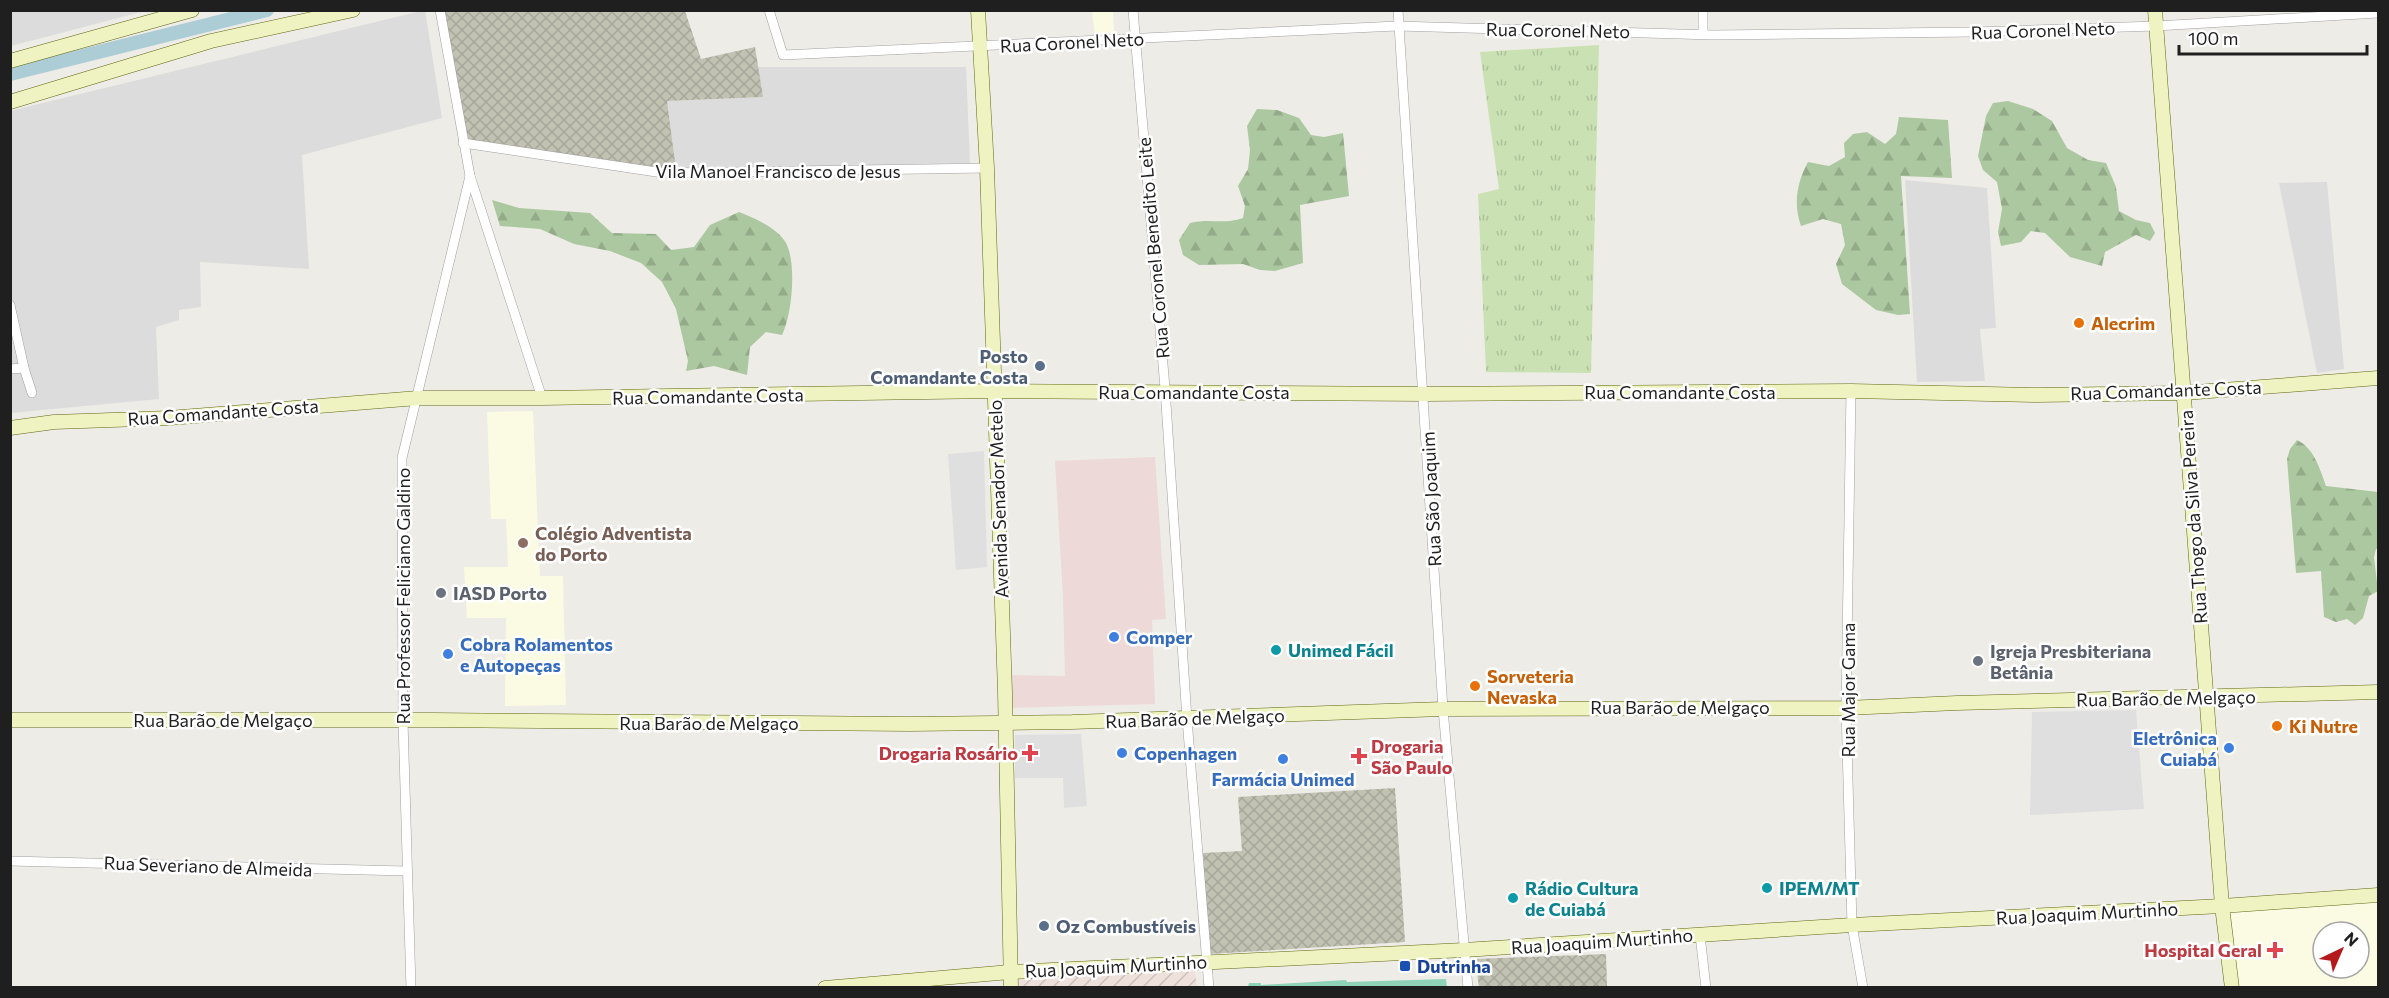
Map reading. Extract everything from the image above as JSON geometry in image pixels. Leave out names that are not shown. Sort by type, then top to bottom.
[{"type":"street","points":[[10,61],[192,10]]},
{"type":"street","points":[[10,102],[212,41],[353,10]]},
{"type":"street","points":[[440,10],[470,176],[542,398]]},
{"type":"street","name":"Rua Coronel Neto","points":[[769,10],[783,55],[1397,26],[1714,35],[1974,32],[2156,26],[2379,13]]},
{"type":"street","name":"Avenida Senador Metelo","points":[[978,10],[987,168],[1011,987]]},
{"type":"street","name":"Rua Coronel Benedito Leite","points":[[1134,10],[1166,393],[1187,719],[1209,987]]},
{"type":"street","name":"Rua São Joaquim","points":[[1398,10],[1397,26],[1425,394],[1443,709],[1468,987]]},
{"type":"street","points":[[1702,10],[1703,33]]},
{"type":"street","name":"Rua Thogo da Silva Pereira","points":[[2155,10],[2222,906],[2232,987]]},
{"type":"street","name":"Vila Manoel Francisco de Jesus","points":[[463,143],[663,173],[987,168]]},
{"type":"street","name":"Rua Professor Feliciano Galdino","points":[[411,987],[403,721],[402,458],[470,176]]},
{"type":"street","points":[[10,305],[32,393]]},
{"type":"street","points":[[10,369],[24,368]]},
{"type":"street","name":"Rua Comandante Costa","points":[[10,428],[54,422],[169,418],[418,398],[994,391],[1425,394],[1851,392],[2036,395],[2184,393],[2379,378]]},
{"type":"street","name":"Rua Major Gama","points":[[1851,392],[1846,708],[1852,925],[1863,987]]},
{"type":"street","name":"Rua Barão de Melgaço","points":[[10,720],[1005,723],[1187,719],[1443,709],[1846,708],[2379,692]]},
{"type":"street","name":"Rua Severiano de Almeida","points":[[10,861],[406,871]]},
{"type":"street","name":"Rua Joaquim Murtinho","points":[[825,987],[1010,972],[1464,950],[2379,895]]},
{"type":"street","points":[[1700,935],[1706,987]]},
{"type":"shaded area","points":[[11,10],[145,10],[145,11],[11,46]]},
{"type":"shaded area","points":[[425,10],[442,118],[302,155],[309,269],[200,262],[201,307],[179,310],[179,320],[156,327],[159,399],[11,413],[10,111]]},
{"type":"shaded area","points":[[444,11],[685,11],[701,59],[755,47],[763,97],[667,101],[676,169],[661,170],[465,140]]},
{"type":"shaded area","points":[[1092,11],[1113,11],[1114,30],[1110,36],[1095,36]]},
{"type":"shaded area","points":[[758,67],[966,67],[970,163],[676,169],[667,101],[762,97]]},
{"type":"shaded area","points":[[1905,180],[1987,188],[1996,328],[1980,329],[1985,381],[1917,382]]},
{"type":"shaded area","points":[[2327,182],[2344,369],[2317,373],[2279,183]]},
{"type":"shaded area","name":"Colégio Adventista do Porto","points":[[533,411],[540,576],[563,576],[566,705],[505,706],[506,618],[467,618],[464,567],[508,567],[506,519],[491,519],[487,412]]},
{"type":"shaded area","points":[[984,451],[987,567],[956,570],[948,454]]},
{"type":"shaded area","points":[[1155,457],[1166,619],[1152,620],[1155,704],[1010,708],[1009,675],[1065,676],[1055,461]]},
{"type":"shaded area","points":[[2136,710],[2144,809],[2030,815],[2032,712]]},
{"type":"shaded area","points":[[1081,734],[1087,806],[1064,808],[1063,778],[1015,778],[1015,735]]},
{"type":"shaded area","points":[[1395,788],[1405,942],[1209,954],[1203,853],[1242,851],[1238,797]]},
{"type":"shaded area","name":"Hospital Geral","points":[[2378,895],[2378,987],[2231,987],[2222,906]]},
{"type":"shaded area","points":[[1606,954],[1607,987],[1479,987],[1475,959]]},
{"type":"shaded area","points":[[1192,969],[1195,972],[1197,987],[1018,988],[1017,981],[1020,978]]},
{"type":"green space","points":[[1599,45],[1591,373],[1486,372],[1478,194],[1499,189],[1480,52]]},
{"type":"green space","points":[[2008,101],[2033,109],[2052,121],[2067,148],[2088,160],[2106,163],[2116,187],[2119,211],[2136,220],[2150,223],[2155,233],[2150,241],[2136,235],[2105,252],[2102,266],[2070,257],[2045,233],[2031,231],[2021,242],[2001,246],[1998,232],[2002,209],[1997,182],[1983,170],[1978,156],[1986,116],[1993,103]]},
{"type":"green space","points":[[1257,109],[1277,110],[1299,118],[1311,135],[1324,137],[1343,133],[1349,196],[1300,205],[1303,263],[1275,271],[1260,270],[1243,264],[1199,265],[1183,255],[1179,240],[1190,223],[1243,218],[1245,206],[1238,186],[1248,169],[1250,150],[1247,126]]},
{"type":"green space","points":[[1899,117],[1948,120],[1952,178],[1901,176],[1910,314],[1898,315],[1876,310],[1842,284],[1836,264],[1845,245],[1841,224],[1823,219],[1801,226],[1797,201],[1801,177],[1808,162],[1829,166],[1845,157],[1844,143],[1853,134],[1867,132],[1885,144],[1896,134]]},
{"type":"green space","points":[[492,200],[519,208],[590,213],[612,233],[656,234],[671,250],[694,247],[710,225],[739,212],[752,217],[777,233],[786,243],[789,252],[792,276],[791,303],[782,335],[766,332],[750,347],[747,375],[714,366],[686,371],[688,361],[676,309],[662,282],[641,263],[610,251],[574,244],[540,229],[500,226]]},
{"type":"green space","points":[[2297,440],[2312,454],[2326,486],[2378,492],[2378,549],[2374,557],[2378,591],[2369,596],[2363,618],[2355,625],[2347,619],[2336,622],[2324,617],[2321,571],[2296,573],[2287,459],[2290,449]]},
{"type":"green space","points":[[1446,979],[1447,987],[1223,987],[1248,986],[1249,983],[1261,983],[1261,985],[1346,980],[1347,982]]},
{"type":"waterway","points":[[10,74],[267,10]]},
{"type":"place","name":"Alecrim","points":[[2079,323]]},
{"type":"place","name":"Posto Comandante Costa","points":[[1040,366]]},
{"type":"place","name":"Colégio Adventista do Porto","points":[[523,543]]},
{"type":"place","name":"IASD Porto","points":[[441,593]]},
{"type":"place","name":"Comper","points":[[1114,637]]},
{"type":"place","name":"Unimed Fácil","points":[[1276,650]]},
{"type":"place","name":"Cobra Rolamentos e Autopeças","points":[[448,654]]},
{"type":"place","name":"Igreja Presbiteriana Betânia","points":[[1978,661]]},
{"type":"place","name":"Sorveteria Nevaska","points":[[1475,686]]},
{"type":"place","name":"Ki Nutre","points":[[2277,726]]},
{"type":"place","name":"Eletrônica Cuiabá","points":[[2229,748]]},
{"type":"place","name":"Drogaria Rosário","points":[[1030,753]]},
{"type":"place","name":"Copenhagen","points":[[1122,753]]},
{"type":"place","name":"Drogaria São Paulo","points":[[1359,756]]},
{"type":"place","name":"Farmácia Unimed","points":[[1283,759]]},
{"type":"place","name":"IPEM/MT","points":[[1767,888]]},
{"type":"place","name":"Rádio Cultura de Cuiabá","points":[[1513,898]]},
{"type":"place","name":"Oz Combustíveis","points":[[1044,926]]},
{"type":"place","name":"Hospital Geral","points":[[2275,950]]},
{"type":"place","name":"Dutrinha","points":[[1405,966]]}]
